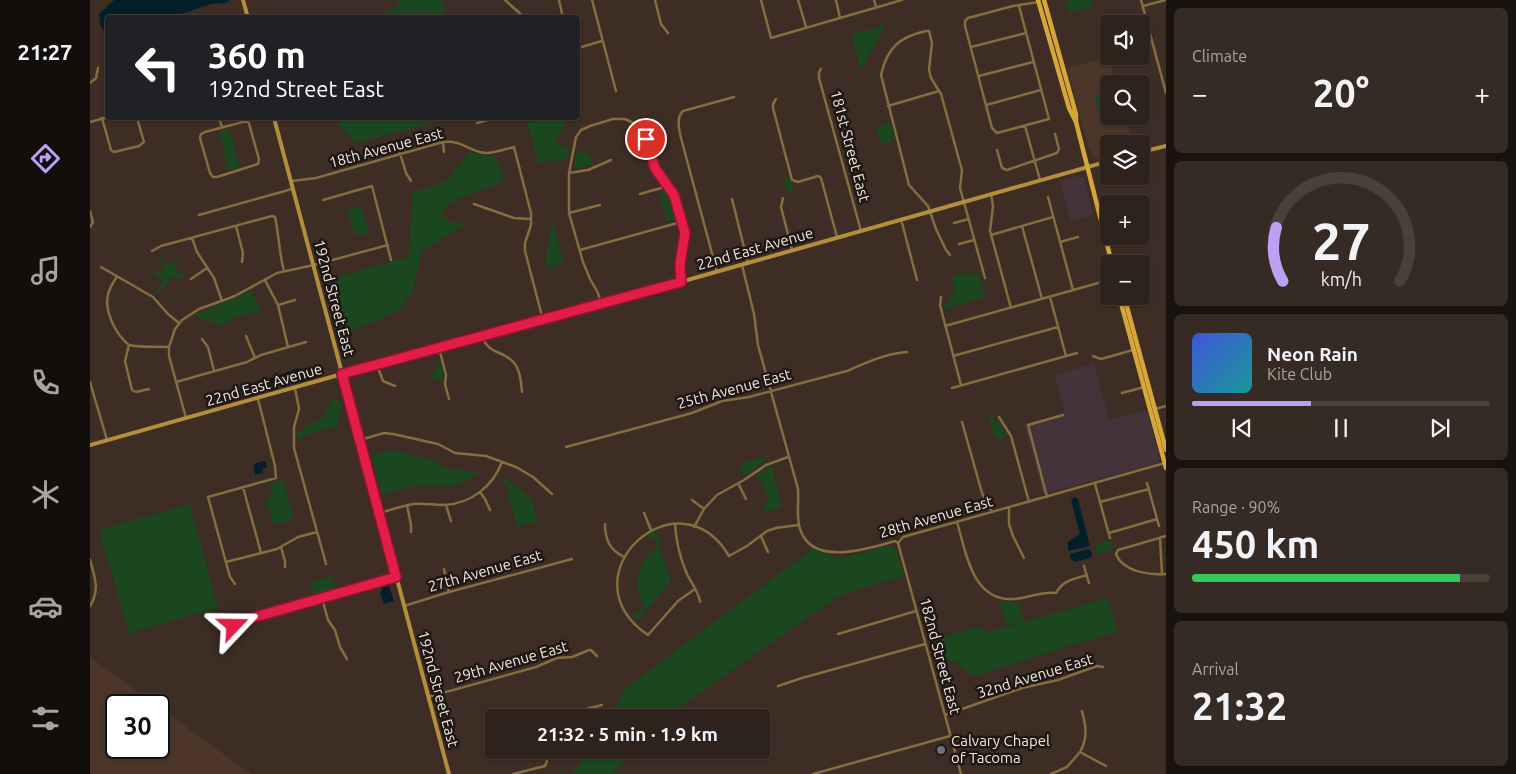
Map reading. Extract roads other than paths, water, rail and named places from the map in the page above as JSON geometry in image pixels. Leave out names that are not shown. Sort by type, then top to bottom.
[{"type":"main road","points":[[1040,1],[1052,26],[1076,114],[1076,122]]},
{"type":"main road","points":[[1040,1],[1069,108],[1076,122],[1110,255]]},
{"type":"main road","points":[[1121,305],[1166,465]]},
{"type":"main road","points":[[1126,305],[1166,450]]},
{"type":"main road","points":[[1133,347],[1135,345],[1140,367],[1144,368]]},
{"type":"street","points":[[243,0],[247,15]]},
{"type":"street","points":[[505,0],[522,15]]},
{"type":"street","points":[[559,0],[562,15]]},
{"type":"street","points":[[592,0],[616,91]]},
{"type":"street","points":[[655,0],[661,24],[668,34]]},
{"type":"street","points":[[761,0],[771,38],[902,0]]},
{"type":"street","points":[[798,0],[806,28]]},
{"type":"street","points":[[836,0],[840,18]]},
{"type":"street","points":[[874,0],[876,7]]},
{"type":"street","points":[[1141,0],[1166,92]]},
{"type":"street","points":[[1143,6],[1166,0]]},
{"type":"street","points":[[1019,6],[1049,119],[998,133],[994,132],[992,128],[965,21],[1013,6],[1040,1]]},
{"type":"street","points":[[950,255],[946,250],[926,202],[909,185],[881,75],[883,67],[895,45],[900,40],[929,31],[932,43],[929,70],[931,78],[940,91],[962,170],[960,188],[985,278]]},
{"type":"street","points":[[971,47],[1026,33]]},
{"type":"street","points":[[580,47],[602,41]]},
{"type":"street","points":[[979,76],[1033,62]]},
{"type":"street","points":[[90,83],[97,76],[98,68]]},
{"type":"street","name":"181st Street East","points":[[821,69],[818,72],[819,78],[861,231]]},
{"type":"street","points":[[986,105],[1041,90]]},
{"type":"street","points":[[888,106],[940,91]]},
{"type":"street","points":[[717,272],[681,138],[679,120],[683,111],[734,97]]},
{"type":"street","points":[[776,99],[772,104],[772,108],[792,180],[798,182],[818,176],[821,178],[837,237]]},
{"type":"street","points":[[102,118],[113,152],[139,146],[143,143],[144,140],[138,120]]},
{"type":"street","points":[[90,122],[105,118]]},
{"type":"street","points":[[602,304],[587,273],[570,213],[569,173],[576,137],[581,130],[590,126],[619,118],[635,123],[644,132],[655,168],[674,195],[682,222],[685,238],[680,264],[681,282]]},
{"type":"street","points":[[220,120],[222,128]]},
{"type":"street","points":[[248,120],[259,160],[258,164],[213,177],[210,173],[200,138],[201,134],[248,120]]},
{"type":"street","name":"192nd Street East","points":[[275,120],[449,774]]},
{"type":"street","points":[[477,122],[483,120]]},
{"type":"street","points":[[1025,126],[1040,180]]},
{"type":"street","points":[[998,150],[1004,169],[1007,170],[1058,153],[1055,134]]},
{"type":"street","points":[[443,142],[444,152]]},
{"type":"street","name":"18th Avenue East","points":[[292,182],[316,178],[443,142],[460,143],[485,153],[514,147],[532,213],[531,219]]},
{"type":"street","points":[[1150,150],[1166,146]]},
{"type":"street","points":[[400,153],[406,173],[412,181]]},
{"type":"street","points":[[569,173],[588,170],[611,160]]},
{"type":"street","name":"22nd East Avenue","points":[[90,445],[1100,164]]},
{"type":"street","points":[[640,194],[661,188],[667,184]]},
{"type":"street","points":[[323,200],[372,186],[391,260]]},
{"type":"street","points":[[199,215],[294,189]]},
{"type":"street","points":[[991,194],[993,206],[990,226],[991,235],[1011,308]]},
{"type":"street","points":[[1048,197],[1073,290]]},
{"type":"street","points":[[783,198],[782,208],[792,250]]},
{"type":"street","points":[[732,199],[748,263]]},
{"type":"street","points":[[474,204],[514,218],[531,219],[525,251],[544,320]]},
{"type":"street","points":[[570,213],[600,205]]},
{"type":"street","points":[[90,210],[91,226]]},
{"type":"street","points":[[152,251],[161,246],[272,216],[275,217],[279,235],[279,253],[284,271]]},
{"type":"street","points":[[991,235],[1053,218]]},
{"type":"street","points":[[954,223],[969,219]]},
{"type":"street","points":[[901,220],[917,280]]},
{"type":"street","points":[[580,250],[682,222]]},
{"type":"street","points":[[236,226],[243,252],[242,262]]},
{"type":"street","points":[[1022,226],[1042,299]]},
{"type":"street","points":[[1060,242],[1078,237]]},
{"type":"street","points":[[192,238],[197,252],[214,278],[222,301]]},
{"type":"street","points":[[959,244],[974,240]]},
{"type":"street","points":[[186,418],[170,364],[169,347],[175,329],[189,314],[235,296],[284,271],[388,245]]},
{"type":"street","points":[[695,589],[678,601],[648,635],[629,618],[620,599],[618,580],[624,557],[636,541],[651,530],[662,526],[675,524],[694,527],[712,536],[722,545],[729,556],[776,528],[798,525],[799,500],[758,345],[754,314],[742,265]]},
{"type":"street","points":[[101,267],[153,296],[179,324]]},
{"type":"street","points":[[191,280],[207,268]]},
{"type":"street","points":[[117,276],[108,295],[108,307],[115,329],[122,340],[129,345],[137,347],[169,347]]},
{"type":"street","points":[[264,280],[278,304],[288,347]]},
{"type":"street","points":[[945,326],[1100,282]]},
{"type":"street","points":[[941,297],[940,305],[961,385]]},
{"type":"street","points":[[1050,297],[1066,356]]},
{"type":"street","points":[[278,304],[295,300]]},
{"type":"street","points":[[953,356],[1058,327]]},
{"type":"street","points":[[246,336],[255,358]]},
{"type":"street","points":[[482,337],[490,349],[509,358],[514,363],[520,377],[522,392]]},
{"type":"street","points":[[202,339],[208,347],[214,371]]},
{"type":"street","points":[[176,382],[306,342]]},
{"type":"street","points":[[129,345],[125,361],[134,392],[149,389]]},
{"type":"street","points":[[1093,356],[1101,359],[1133,347]]},
{"type":"street","points":[[439,348],[446,375],[445,384],[449,399]]},
{"type":"street","name":"25th Avenue East","points":[[566,447],[692,413],[722,401],[748,397],[847,371],[858,365],[897,353],[907,352]]},
{"type":"street","points":[[952,388],[1077,353]]},
{"type":"street","points":[[377,365],[383,382],[395,386]]},
{"type":"street","points":[[90,382],[107,440]]},
{"type":"street","points":[[294,388],[299,409],[294,427],[294,448],[326,564]]},
{"type":"street","points":[[1122,394],[1144,388]]},
{"type":"street","points":[[235,584],[230,577],[208,497],[276,478],[275,466],[258,398]]},
{"type":"street","points":[[1155,409],[1166,406]]},
{"type":"street","points":[[1047,497],[1028,425],[1063,415]]},
{"type":"street","points":[[999,417],[1011,436],[1028,502]]},
{"type":"street","points":[[962,422],[982,493],[992,512]]},
{"type":"street","points":[[360,440],[384,433],[393,434],[438,444],[455,453],[486,456],[516,467],[533,477],[552,494]]},
{"type":"street","points":[[694,527],[704,509],[717,495],[766,465],[789,457]]},
{"type":"street","points":[[379,513],[407,505],[446,505],[460,502],[480,492],[498,474],[502,462]]},
{"type":"street","name":"28th Avenue East","points":[[798,525],[808,543],[831,552],[845,553],[894,541],[898,543],[903,537],[1166,465]]},
{"type":"street","points":[[738,483],[746,499]]},
{"type":"street","points":[[1147,483],[1159,526]]},
{"type":"street","points":[[1095,484],[1110,538]]},
{"type":"street","points":[[243,487],[261,553]]},
{"type":"street","points":[[1100,502],[1149,489]]},
{"type":"street","points":[[480,492],[490,510]]},
{"type":"street","points":[[692,500],[704,509]]},
{"type":"street","points":[[407,505],[411,532]]},
{"type":"street","points":[[446,505],[451,521]]},
{"type":"street","points":[[1009,508],[1009,524],[1024,558]]},
{"type":"street","points":[[644,513],[651,530]]},
{"type":"street","points":[[1109,533],[1157,519]]},
{"type":"street","points":[[958,522],[973,575],[986,591],[998,597],[1011,599],[1056,593],[1061,584],[1086,575]]},
{"type":"street","points":[[605,524],[609,545],[615,552],[624,557]]},
{"type":"street","points":[[675,524],[680,554],[695,589],[700,596],[700,602]]},
{"type":"street","points":[[226,562],[281,547],[298,537],[317,532]]},
{"type":"street","points":[[761,536],[768,552]]},
{"type":"street","points":[[1166,536],[1116,551],[1118,558],[1124,565],[1136,570],[1166,574]]},
{"type":"street","points":[[1160,538],[1162,574]]},
{"type":"street","name":"182nd Street East","points":[[898,543],[961,774]]},
{"type":"street","points":[[281,547],[286,561],[285,567]]},
{"type":"street","name":"27th Avenue East","points":[[404,606],[572,559]]},
{"type":"street","points":[[90,560],[96,583],[93,602],[90,606]]},
{"type":"street","points":[[1084,566],[1089,583]]},
{"type":"street","points":[[444,569],[449,592]]},
{"type":"street","points":[[234,626],[241,621],[396,577]]},
{"type":"street","points":[[322,598],[328,620],[335,630],[340,647],[347,659]]},
{"type":"street","points":[[838,634],[916,611]]},
{"type":"street","points":[[778,686],[925,644]]},
{"type":"street","name":"29th Avenue East","points":[[428,697],[536,667],[557,658],[572,657],[589,650],[597,656]]},
{"type":"street","name":"32nd Avenue East","points":[[945,715],[1022,688],[1058,680],[1097,666],[1103,667]]},
{"type":"street","points":[[583,709],[602,704]]},
{"type":"street","points":[[1051,774],[1067,767],[1080,752],[1086,737],[1086,724],[1082,711]]},
{"type":"street","points":[[813,774],[950,736]]},
{"type":"street","points":[[1080,752],[1106,766]]},
{"type":"street","points":[[513,774],[536,769],[546,764],[546,759]]},
{"type":"water","points":[[114,0],[230,0],[226,3],[211,4],[181,14],[105,15],[105,32],[100,25],[99,14]]},
{"type":"water","points":[[298,368],[303,370],[305,374],[243,393],[240,391],[241,387]]},
{"type":"water","points":[[262,461],[266,462],[267,467],[262,469],[263,473],[255,475],[253,465]]},
{"type":"water","points":[[1075,497],[1078,499],[1090,546],[1068,551],[1068,542],[1080,534],[1071,500]]},
{"type":"water","points":[[1090,549],[1092,555],[1090,558],[1074,562],[1071,560],[1070,554]]},
{"type":"water","points":[[389,586],[394,601],[385,604],[380,592],[382,591],[381,588]]},
{"type":"place","name":"Calvary Chapel of Tacoma","points":[[941,750]]}]
